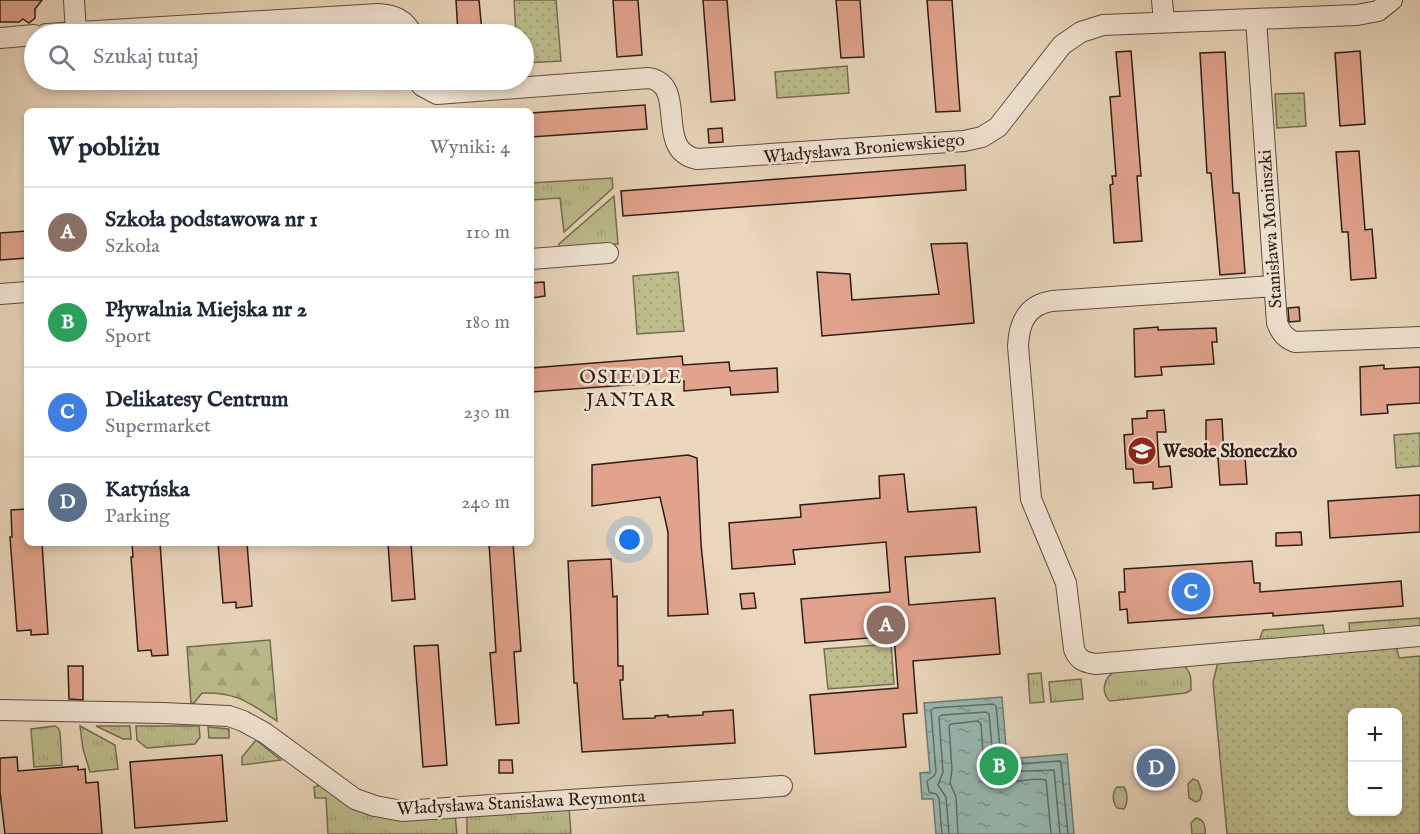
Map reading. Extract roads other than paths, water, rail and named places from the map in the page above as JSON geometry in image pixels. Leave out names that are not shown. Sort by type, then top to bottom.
[{"type":"street","points":[[74,0],[76,24]]},
{"type":"street","points":[[1162,0],[1164,22]]},
{"type":"street","name":"Władysława Broniewskiego","points":[[534,87],[649,78],[656,80],[660,82],[669,99],[676,145],[687,157],[697,159],[964,141],[982,137],[998,127],[1062,45],[1073,36],[1091,27],[1368,14],[1378,11],[1392,0]]},
{"type":"street","points":[[210,24],[378,14],[394,15],[405,24]]},
{"type":"street","name":"Stanisława Moniuszki","points":[[1256,19],[1278,325],[1284,336],[1295,342],[1420,337]]},
{"type":"street","points":[[0,38],[24,36]]},
{"type":"street","name":"Władysława Broniewskiego","points":[[430,90],[437,94],[490,90]]},
{"type":"street","points":[[534,259],[608,253]]},
{"type":"street","points":[[1274,286],[1052,301],[1036,305],[1023,318],[1018,346],[1031,499],[1066,583],[1077,657],[1084,662],[1095,664],[1420,636]]},
{"type":"street","points":[[0,294],[24,292]]},
{"type":"street","name":"Władysława Stanisława Reymonta","points":[[0,710],[163,712],[229,716],[266,733],[355,799],[375,806],[402,811],[782,786]]},
{"type":"water","points":[[1002,697],[1007,759],[1067,754],[1074,834],[936,834],[933,799],[922,799],[920,773],[930,772],[924,703]]},
{"type":"place","name":"Wesołe Słoneczko","points":[[1142,451]]},
{"type":"place","name":"Delikatesy Centrum","points":[[1191,592]]},
{"type":"place","name":"Szkoła podstawowa nr 1","points":[[886,625]]},
{"type":"place","name":"Pływalnia Miejska nr 2","points":[[999,766]]},
{"type":"place","name":"Katyńska","points":[[1156,768]]},
{"type":"district","name":"OSIEDLE JANTAR","points":[[631,388]]}]
